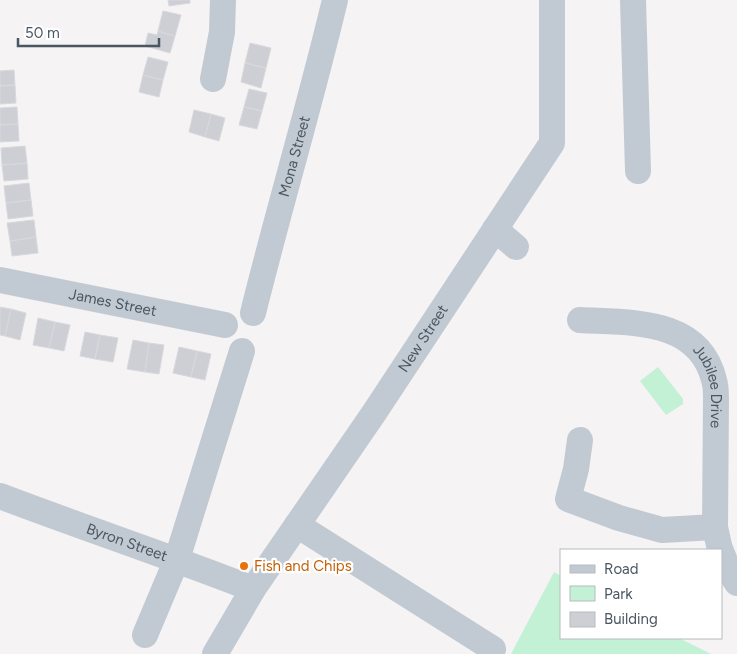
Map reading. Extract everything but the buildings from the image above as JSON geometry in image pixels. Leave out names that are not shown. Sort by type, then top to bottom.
[{"type":"street","points":[[213,78],[222,32],[223,0]]},
{"type":"street","name":"Mona Street","points":[[253,313],[274,226],[318,70],[335,0]]},
{"type":"street","name":"New Street","points":[[215,654],[253,589],[374,413],[552,143],[552,0]]},
{"type":"street","points":[[633,0],[638,171]]},
{"type":"street","points":[[495,229],[516,247]]},
{"type":"street","name":"James Street","points":[[0,280],[225,325]]},
{"type":"street","name":"Jubilee Drive","points":[[580,320],[641,323],[670,330],[691,341],[706,360],[714,380],[716,400],[719,543]]},
{"type":"street","points":[[145,635],[177,559],[242,351]]},
{"type":"street","points":[[580,440],[576,468],[568,499],[619,518],[719,543]]},
{"type":"street","name":"Byron Street","points":[[1,499],[177,559],[253,589]]},
{"type":"street","points":[[297,525],[493,649]]},
{"type":"street","name":"Jubilee Drive","points":[[722,551],[737,583]]},
{"type":"green space","points":[[658,367],[683,399],[683,404],[666,415],[640,381]]},
{"type":"green space","points":[[554,572],[560,575],[560,639],[681,639],[711,654],[511,654]]},
{"type":"place","name":"Fish and Chips","points":[[244,566]]}]
